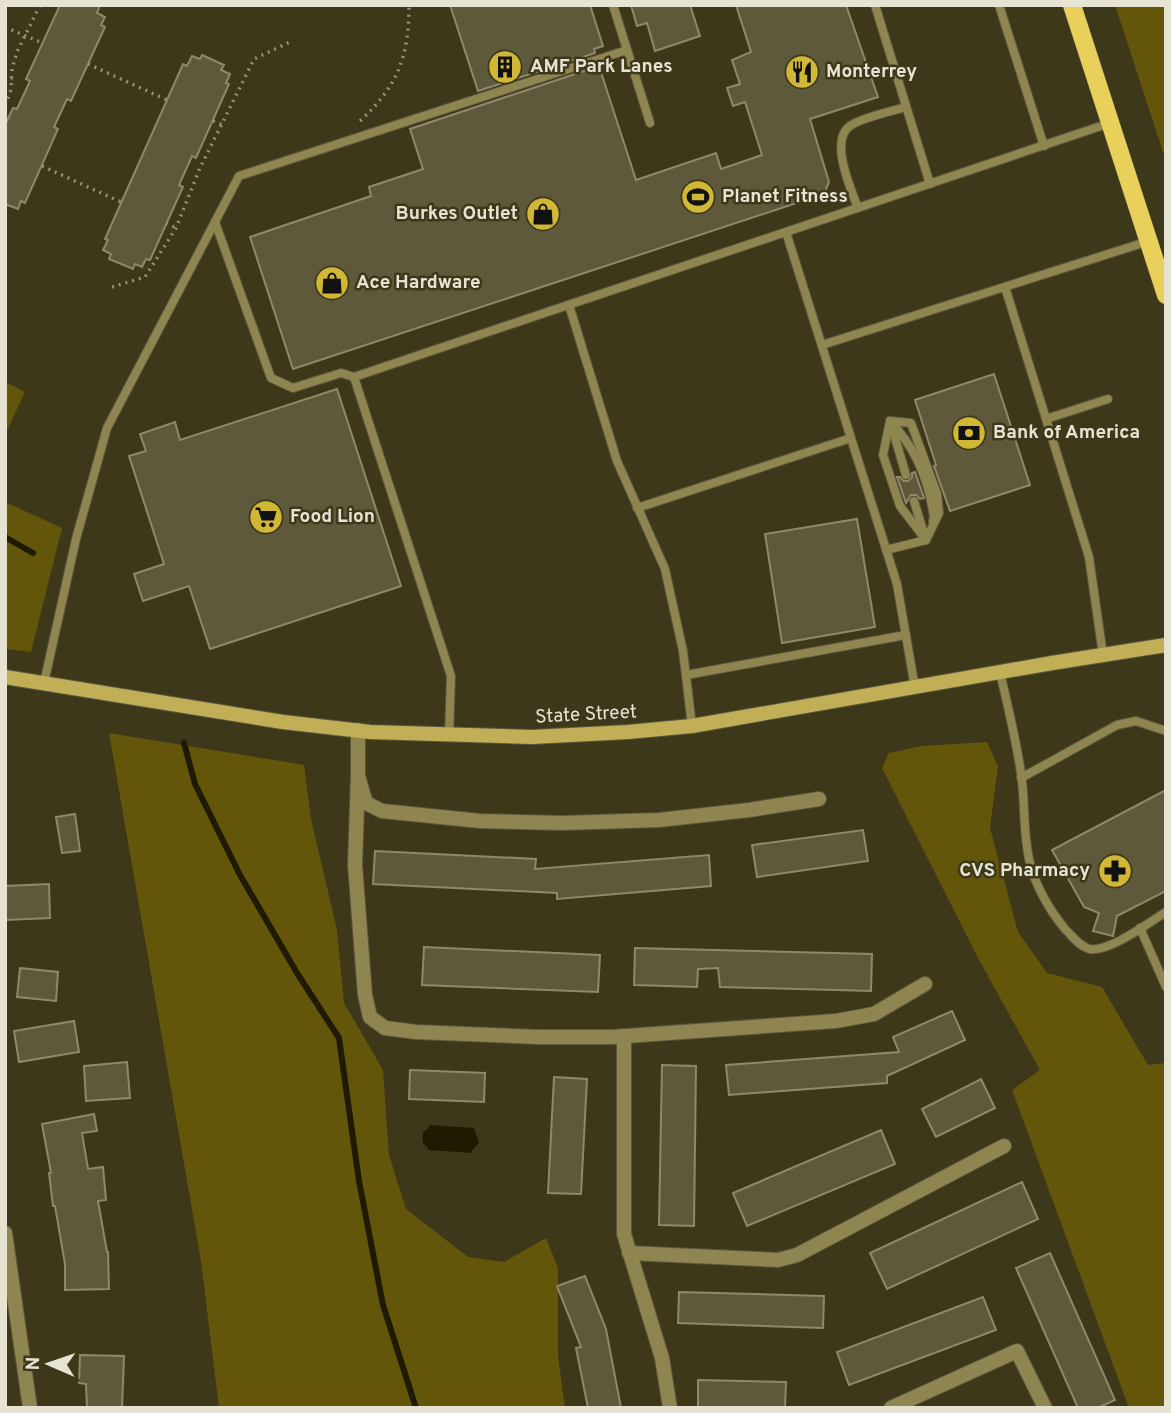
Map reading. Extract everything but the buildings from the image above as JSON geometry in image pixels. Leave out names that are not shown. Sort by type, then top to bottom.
[{"type":"main road","points":[[1072,5],[1166,295]]},
{"type":"main road","name":"State Street","points":[[5,677],[246,717],[358,730],[532,737],[692,726],[1166,645]]},
{"type":"street","points":[[358,730],[355,865],[365,995],[370,1017],[385,1028],[416,1032],[538,1037],[624,1036],[836,1021],[874,1014],[925,984]]},
{"type":"street","points":[[358,776],[366,803],[382,811],[480,821],[562,823],[659,820],[819,799]]},
{"type":"street","points":[[624,1036],[624,1234],[662,1358],[670,1408]]},
{"type":"street","points":[[629,1253],[778,1260],[797,1255],[1004,1146]]},
{"type":"street","points":[[5,1233],[12,1327],[30,1408]]},
{"type":"street","points":[[891,1408],[1017,1351],[1045,1408]]},
{"type":"lane","points":[[613,5],[650,123]]},
{"type":"lane","points":[[874,5],[930,184]]},
{"type":"lane","points":[[999,5],[1044,146]]},
{"type":"lane","points":[[44,683],[76,539],[107,428],[239,176],[627,50]]},
{"type":"lane","points":[[858,208],[841,156],[844,133],[851,125],[906,107]]},
{"type":"lane","points":[[215,222],[271,379],[293,388],[341,373],[354,377],[1110,123]]},
{"type":"lane","points":[[786,232],[897,584],[915,688]]},
{"type":"lane","points":[[822,345],[1149,241]]},
{"type":"lane","points":[[1005,287],[1089,557],[1103,655]]},
{"type":"lane","points":[[569,305],[617,461],[666,569],[683,651],[692,726]]},
{"type":"lane","points":[[354,377],[452,676],[449,735]]},
{"type":"lane","points":[[1046,419],[1108,399]]},
{"type":"lane","points":[[890,421],[906,475]]},
{"type":"lane","points":[[890,421],[904,436],[923,469],[934,518],[926,540]]},
{"type":"lane","points":[[890,421],[883,455],[900,506],[926,540]]},
{"type":"lane","points":[[890,421],[911,423],[937,494],[939,513],[926,540]]},
{"type":"lane","points":[[637,508],[851,438]]},
{"type":"lane","points":[[914,501],[926,540]]},
{"type":"lane","points":[[886,550],[926,540]]},
{"type":"lane","points":[[686,675],[906,635]]},
{"type":"lane","points":[[1000,672],[1021,769],[1030,863],[1034,876],[1060,922],[1074,939],[1086,948],[1097,949],[1113,945],[1166,912]]},
{"type":"lane","points":[[1021,778],[1117,725],[1136,721],[1166,731]]},
{"type":"lane","points":[[1140,928],[1162,967],[1166,987]]},
{"type":"path","points":[[5,105],[11,90],[12,69],[17,51],[40,5]]},
{"type":"path","points":[[357,124],[385,94],[404,59],[408,40],[409,5]]},
{"type":"path","points":[[5,27],[42,44]]},
{"type":"path","points":[[112,287],[145,277],[176,228],[200,168],[254,59],[290,42]]},
{"type":"path","points":[[88,64],[167,100]]},
{"type":"path","points":[[5,83],[12,78]]},
{"type":"path","points":[[213,121],[223,125]]},
{"type":"path","points":[[42,166],[121,202]]},
{"type":"path","points":[[166,223],[176,228]]},
{"type":"shaded area","points":[[1115,5],[1166,5],[1166,161]]},
{"type":"shaded area","points":[[5,382],[25,392],[5,435]]},
{"type":"shaded area","points":[[5,502],[62,528],[31,652],[5,649]]},
{"type":"shaded area","points":[[109,733],[304,765],[311,819],[337,930],[344,1003],[383,1070],[389,1155],[406,1209],[468,1257],[504,1262],[546,1238],[558,1268],[558,1356],[565,1408],[219,1408],[201,1261]]},
{"type":"shaded area","points":[[987,742],[998,766],[990,828],[1018,932],[1047,973],[1102,987],[1148,1065],[1166,1063],[1166,1408],[1129,1408],[1012,1090],[1040,1070],[978,958],[882,768],[889,753],[922,746]]},
{"type":"shaded area","points":[[429,1125],[474,1128],[479,1143],[472,1153],[428,1150],[423,1143],[423,1136]]},
{"type":"waterway","points":[[5,537],[33,553]]},
{"type":"waterway","points":[[184,743],[195,784],[240,875],[297,973],[339,1038],[359,1181],[383,1305],[416,1408]]},
{"type":"place","name":"AMF Park Lanes","points":[[505,67]]},
{"type":"place","name":"Monterrey","points":[[802,72]]},
{"type":"place","name":"Planet Fitness","points":[[698,197]]},
{"type":"place","name":"Burkes Outlet","points":[[543,214]]},
{"type":"place","name":"Ace Hardware","points":[[332,283]]},
{"type":"place","name":"Bank of America","points":[[969,433]]},
{"type":"place","name":"Food Lion","points":[[266,517]]},
{"type":"place","name":"CVS Pharmacy","points":[[1115,871]]}]
